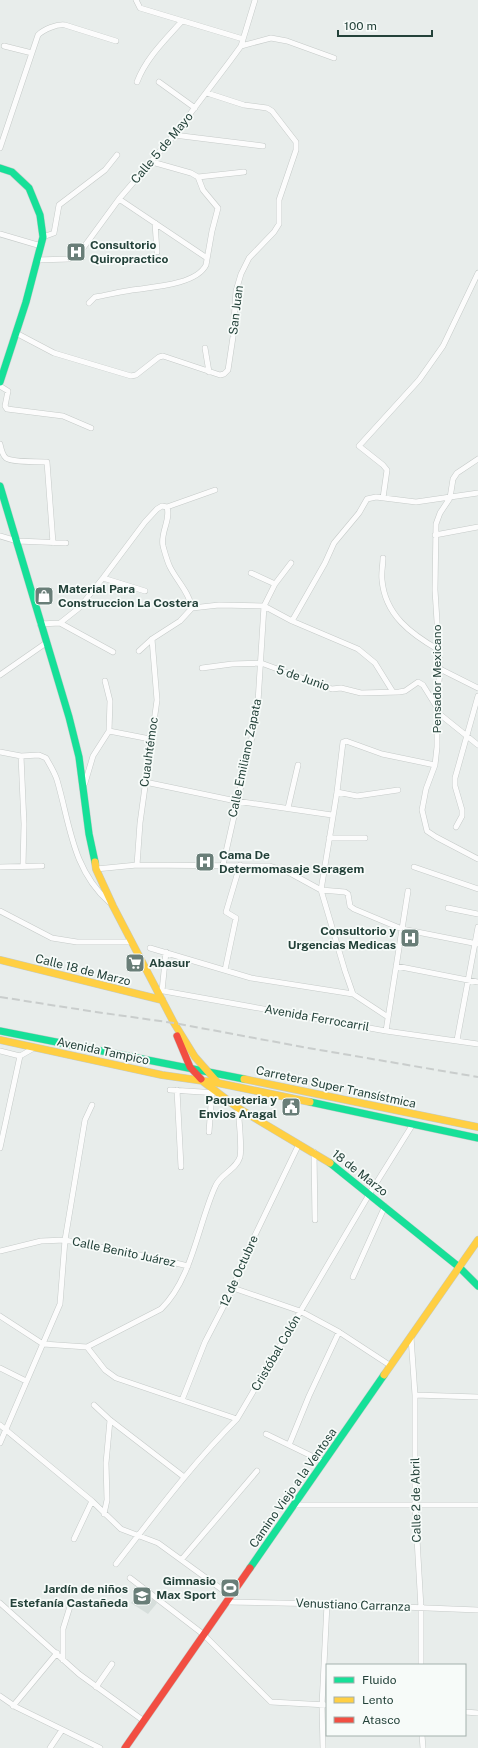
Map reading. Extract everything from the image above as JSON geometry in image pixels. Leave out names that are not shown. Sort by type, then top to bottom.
[{"type":"main road","points":[[0,168],[12,172],[29,188],[40,214],[43,237],[30,290],[0,378]]},
{"type":"main road","points":[[0,486],[69,717],[79,757],[89,834],[96,869],[113,906],[159,990],[162,1000],[174,1023],[195,1057],[218,1083],[215,1093]]},
{"type":"main road","name":"Calle 18 de Marzo","points":[[0,960],[162,1000]]},
{"type":"main road","name":"18 de Marzo","points":[[174,1023],[182,1050],[190,1067],[215,1093],[337,1167],[459,1267],[478,1286]]},
{"type":"main road","name":"Avenida Tampico","points":[[0,1031],[190,1067]]},
{"type":"main road","name":"Avenida Tampico","points":[[0,1040],[162,1075],[201,1079]]},
{"type":"main road","name":"Carretera Super Transístmica","points":[[190,1067],[478,1127]]},
{"type":"main road","name":"Carretera Super Transístmica","points":[[201,1079],[478,1138]]},
{"type":"main road","points":[[382,1118],[384,1108]]},
{"type":"main road","name":"Camino Viejo a la Ventosa","points":[[125,1748],[168,1689],[203,1634],[294,1506],[391,1366],[410,1336],[478,1240]]},
{"type":"street","points":[[136,0],[140,8],[243,39]]},
{"type":"street","name":"Calle 5 de Mayo","points":[[37,260],[69,259],[78,254],[119,199],[174,136],[241,46],[255,0]]},
{"type":"street","points":[[137,82],[142,68],[182,21]]},
{"type":"street","points":[[0,148],[38,35],[41,32],[61,25],[116,40]]},
{"type":"street","points":[[241,46],[271,38],[287,41],[334,58]]},
{"type":"street","points":[[4,46],[32,53]]},
{"type":"street","points":[[158,82],[195,108]]},
{"type":"street","name":"San Juan","points":[[16,333],[54,353],[126,375],[136,375],[159,357],[164,356],[220,375],[224,374],[228,370],[238,286],[241,274],[249,258],[274,232],[279,224],[279,200],[296,150],[296,142],[272,110],[244,105],[207,93]]},
{"type":"street","points":[[174,136],[263,146]]},
{"type":"street","points":[[43,237],[54,233],[59,205],[104,170],[117,155]]},
{"type":"street","points":[[89,303],[95,297],[185,280],[204,269],[218,208],[207,195],[198,178],[191,173],[152,162]]},
{"type":"street","points":[[198,178],[244,172]]},
{"type":"street","points":[[119,199],[207,258]]},
{"type":"street","points":[[155,223],[157,252]]},
{"type":"street","points":[[0,234],[41,246]]},
{"type":"street","points":[[383,498],[387,470],[383,464],[359,446],[419,380],[439,351],[478,273]]},
{"type":"street","points":[[205,348],[209,372]]},
{"type":"street","points":[[0,386],[8,391],[5,406],[7,409],[63,416],[91,428]]},
{"type":"street","points":[[0,444],[6,458],[16,461],[47,462],[53,543]]},
{"type":"street","points":[[450,498],[453,479],[457,473],[478,459]]},
{"type":"street","points":[[40,624],[60,622],[79,608],[104,578],[145,522],[157,509],[162,506],[167,507],[215,490]]},
{"type":"street","points":[[292,621],[340,533],[359,513],[367,500],[376,497],[412,502],[478,493]]},
{"type":"street","name":"Pensador Mexicano","points":[[450,498],[440,513],[436,524],[435,535],[435,590],[440,669],[437,706],[437,747],[435,765],[426,789],[422,810],[427,831],[478,859]]},
{"type":"street","points":[[167,507],[168,512],[163,532],[162,545],[170,567],[190,600],[192,608]]},
{"type":"street","points":[[435,535],[478,527]]},
{"type":"street","points":[[0,536],[16,541],[53,543],[66,542]]},
{"type":"street","points":[[383,558],[381,579],[388,604],[401,624],[417,638],[439,650]]},
{"type":"street","name":"Calle Emiliano Zapata","points":[[223,865],[258,702],[264,606],[275,584],[291,563]]},
{"type":"street","points":[[250,573],[275,584]]},
{"type":"street","points":[[104,578],[145,591]]},
{"type":"street","points":[[139,651],[152,639],[180,621],[192,608],[219,605],[264,606],[292,621],[363,652],[375,663],[393,692]]},
{"type":"street","points":[[60,622],[113,652]]},
{"type":"street","name":"Cuauhtémoc","points":[[137,865],[140,823],[150,739],[157,700],[152,639]]},
{"type":"street","points":[[0,675],[46,643]]},
{"type":"street","name":"5 de Junio","points":[[202,668],[232,664],[261,663],[328,688],[341,688],[361,693],[405,691],[418,682],[421,683],[437,706]]},
{"type":"street","points":[[440,669],[478,688]]},
{"type":"street","points":[[84,789],[90,762],[109,731],[110,701],[105,681]]},
{"type":"street","points":[[456,827],[462,816],[462,810],[455,786],[455,778],[478,696]]},
{"type":"street","points":[[437,712],[478,745]]},
{"type":"street","points":[[109,731],[150,739]]},
{"type":"street","points":[[353,994],[321,890],[332,815],[337,792],[343,742],[346,741],[382,754],[435,765]]},
{"type":"street","points":[[0,752],[21,756],[39,755],[46,758],[56,779],[69,831],[83,869],[98,893],[113,906]]},
{"type":"street","points":[[21,756],[24,824],[23,866]]},
{"type":"street","points":[[288,808],[298,765]]},
{"type":"street","points":[[145,782],[236,801],[332,815]]},
{"type":"street","points":[[337,792],[357,796],[398,790]]},
{"type":"street","points":[[329,838],[365,838]]},
{"type":"street","points":[[96,869],[137,865],[270,866],[290,873],[321,890],[346,892],[348,894],[350,906],[354,909],[402,929],[477,944]]},
{"type":"street","points":[[224,970],[236,918],[226,912],[240,865]]},
{"type":"street","points":[[0,867],[42,866]]},
{"type":"street","points":[[414,867],[478,889]]},
{"type":"street","points":[[386,1031],[408,891]]},
{"type":"street","points":[[448,908],[478,914]]},
{"type":"street","points":[[0,911],[52,938],[77,942],[132,942]]},
{"type":"street","points":[[457,1040],[477,944],[478,927]]},
{"type":"street","points":[[150,948],[251,978],[353,994],[388,1017]]},
{"type":"street","points":[[159,990],[166,952]]},
{"type":"street","points":[[396,966],[478,982]]},
{"type":"street","name":"Avenida Ferrocarril","points":[[159,990],[386,1031],[478,1044]]},
{"type":"street","points":[[0,1051],[20,1056],[35,1047]]},
{"type":"street","points":[[0,1148],[20,1056]]},
{"type":"street","points":[[170,1090],[215,1093],[209,1132]]},
{"type":"street","points":[[177,1090],[181,1167]]},
{"type":"street","points":[[0,1443],[60,1304],[65,1240],[86,1120],[92,1105]]},
{"type":"street","points":[[188,1266],[215,1185],[237,1164],[240,1155],[238,1108]]},
{"type":"street","name":"Cristóbal Colón","points":[[116,1564],[209,1447],[237,1419],[370,1193],[413,1124]]},
{"type":"street","name":"12 de Octubre","points":[[182,1400],[205,1342],[233,1288],[244,1258],[299,1144]]},
{"type":"street","points":[[314,1152],[314,1220]]},
{"type":"street","points":[[353,1277],[385,1206]]},
{"type":"street","name":"Calle Benito Juárez","points":[[0,1251],[41,1241],[65,1240],[188,1266],[168,1302],[161,1309],[87,1347]]},
{"type":"street","points":[[233,1288],[300,1311],[339,1332],[391,1366]]},
{"type":"street","points":[[0,1316],[43,1344],[87,1347],[105,1370],[116,1378],[237,1419]]},
{"type":"street","points":[[289,1445],[309,1396],[339,1332]]},
{"type":"street","name":"Calle 2 de Abril","points":[[410,1336],[415,1395],[415,1504],[421,1608],[421,1664]]},
{"type":"street","points":[[0,1368],[26,1381]]},
{"type":"street","points":[[415,1395],[478,1397]]},
{"type":"street","points":[[94,1404],[110,1420],[184,1477]]},
{"type":"street","points":[[104,1514],[107,1500],[106,1463],[110,1420]]},
{"type":"street","points":[[0,1425],[92,1501],[121,1529],[139,1535],[158,1544],[182,1560],[229,1599]]},
{"type":"street","points":[[266,1434],[324,1462]]},
{"type":"street","points":[[182,1560],[258,1471]]},
{"type":"street","points":[[74,1539],[92,1501]]},
{"type":"street","points":[[294,1506],[415,1504],[478,1505]]},
{"type":"street","points":[[130,1578],[203,1634],[271,1702],[325,1705]]},
{"type":"street","name":"Venustiano Carranza","points":[[229,1599],[478,1610]]},
{"type":"street","points":[[63,1660],[63,1629],[72,1600]]},
{"type":"street","points":[[0,1603],[63,1660],[96,1687],[144,1721]]},
{"type":"street","points":[[323,1748],[327,1604]]},
{"type":"street","points":[[13,1706],[56,1653]]},
{"type":"street","points":[[96,1687],[112,1664]]},
{"type":"street","points":[[0,1696],[13,1706],[100,1748]]},
{"type":"street","points":[[466,1712],[478,1713]]},
{"type":"street","points":[[50,1748],[62,1730]]},
{"type":"street","points":[[422,1736],[423,1748]]},
{"type":"shaded area","name":"Jardín de niños Estefanía Castañeda","points":[[140,1589],[157,1603],[148,1614],[131,1603]]},
{"type":"railway","points":[[0,997],[174,1023],[478,1077]]},
{"type":"traffic: fast","points":[[0,168],[12,172],[29,188],[40,215],[43,237],[26,302],[0,382]]},
{"type":"traffic: fast","points":[[0,486],[69,717],[79,757],[89,834],[95,862]]},
{"type":"traffic: fast","points":[[0,1031],[244,1079]]},
{"type":"traffic: fast","points":[[310,1102],[478,1138]]},
{"type":"traffic: fast","points":[[330,1163],[459,1267],[478,1286]]},
{"type":"traffic: fast","points":[[250,1568],[384,1375]]},
{"type":"traffic: slow","points":[[95,862],[96,869],[113,906],[174,1023],[195,1057],[218,1083]]},
{"type":"traffic: slow","points":[[0,960],[162,1000]]},
{"type":"traffic: slow","points":[[0,1040],[162,1075],[218,1083],[310,1102]]},
{"type":"traffic: slow","points":[[244,1079],[478,1127]]},
{"type":"traffic: slow","points":[[201,1080],[238,1108],[330,1163]]},
{"type":"traffic: slow","points":[[384,1375],[478,1240]]},
{"type":"traffic: jam","points":[[177,1036],[190,1067],[201,1079]]},
{"type":"traffic: jam","points":[[125,1748],[250,1568]]},
{"type":"place","name":"Consultorio Quiropractico","points":[[76,252]]},
{"type":"place","name":"Material Para Construccion La Costera","points":[[44,596]]},
{"type":"place","name":"Cama De Determomasaje Seragem","points":[[205,862]]},
{"type":"place","name":"Consultorio y Urgencias Medicas","points":[[410,938]]},
{"type":"place","name":"Abasur","points":[[135,963]]},
{"type":"place","name":"Paqueteria y Envios Aragal","points":[[291,1107]]},
{"type":"place","name":"Gimnasio Max Sport","points":[[230,1588]]},
{"type":"place","name":"Jardín de niños Estefanía Castañeda","points":[[142,1596]]}]
